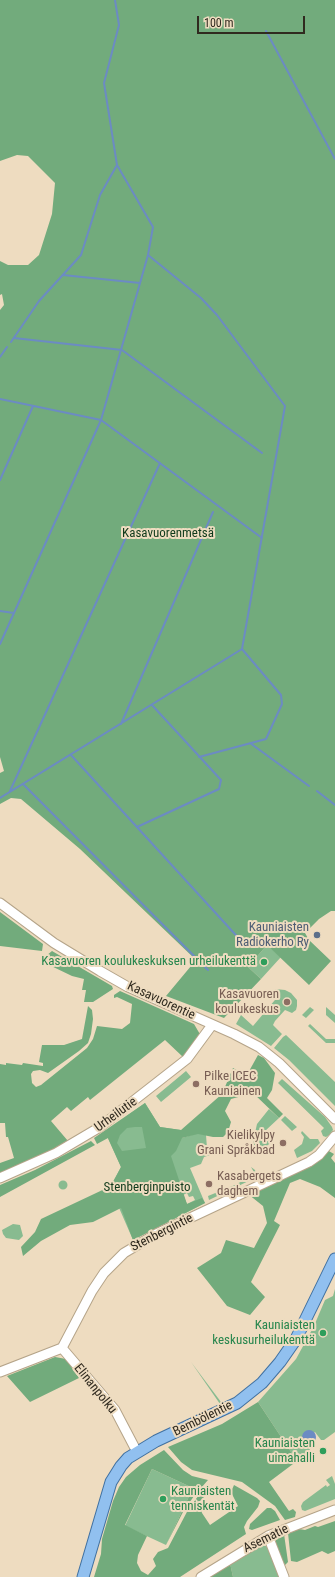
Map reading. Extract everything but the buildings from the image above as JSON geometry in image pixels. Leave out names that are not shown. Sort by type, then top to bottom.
[{"type":"main road","name":"Bembölentie","points":[[83,1577],[111,1482],[128,1458],[156,1441],[221,1412],[237,1403],[262,1382],[280,1362],[296,1339],[335,1260]]},
{"type":"street","name":"Kasavuorentie","points":[[0,903],[49,940],[128,987],[248,1040],[268,1054],[335,1118]]},
{"type":"street","name":"Urheilutie","points":[[0,1178],[56,1153],[100,1127],[187,1059],[212,1025]]},
{"type":"street","name":"Stenbergintie","points":[[62,1348],[92,1291],[104,1273],[124,1253],[156,1234],[309,1162],[319,1155],[335,1136]]},
{"type":"street","points":[[0,1372],[62,1348]]},
{"type":"street","name":"Elinanpolku","points":[[62,1348],[115,1410],[136,1452]]},
{"type":"street","name":"Asematie","points":[[202,1577],[268,1536],[335,1510]]},
{"type":"street","points":[[268,1536],[284,1577]]},
{"type":"green space","name":"Kasavuorenmetsä","points":[[0,0],[335,0],[335,911],[331,911],[319,919],[305,933],[309,940],[331,961],[309,985],[267,945],[248,967],[261,979],[224,1018],[166,996],[196,960],[80,849],[21,799],[11,798],[0,804],[0,773],[4,771],[0,757],[0,310],[4,305],[2,294],[0,295],[0,261],[8,265],[28,265],[39,255],[52,214],[55,183],[28,156],[17,155],[0,161]]},
{"type":"green space","points":[[0,912],[43,944],[42,951],[0,946]]},
{"type":"green space","name":"Kasavuoren koulukeskuksen urheilukenttä","points":[[267,945],[281,957],[261,979],[248,967]]},
{"type":"green space","points":[[52,951],[112,986],[113,989],[93,1002],[84,1002],[86,990],[82,990],[84,979],[72,976],[45,963],[46,956]]},
{"type":"green space","points":[[275,989],[285,990],[291,993],[297,1000],[297,1006],[296,1010],[292,1013],[285,1010],[275,1021],[273,1025],[282,1034],[271,1046],[236,1024],[241,1015],[253,1026],[280,994]]},
{"type":"green space","points":[[120,991],[194,1024],[201,1036],[183,1057],[165,1040],[90,1100],[88,1097],[71,1111],[67,1107],[51,1121],[68,1141],[57,1148],[0,1172],[0,1163],[14,1158],[8,1137],[6,1137],[5,1123],[0,1123],[0,1064],[6,1065],[6,1063],[22,1065],[23,1063],[43,1066],[43,1063],[39,1062],[42,1045],[64,1045],[82,1039],[88,1006],[92,1010],[93,1019],[88,1043],[48,1073],[40,1070],[33,1071],[31,1074],[32,1083],[36,1087],[41,1085],[87,1048],[93,1039],[97,1026],[122,1029],[130,1023],[132,1004],[117,997],[114,998],[114,995]]},
{"type":"green space","points":[[310,1007],[314,1010],[306,1018],[302,1015]]},
{"type":"green space","points":[[326,1007],[335,1015],[335,1023],[326,1015]]},
{"type":"green space","points":[[310,1024],[326,1039],[335,1039],[335,1043],[326,1043],[308,1026]]},
{"type":"green space","points":[[286,1035],[335,1082],[335,1106],[289,1060],[274,1048]]},
{"type":"green space","points":[[258,1055],[264,1058],[275,1073],[272,1090],[267,1098],[283,1114],[279,1118],[253,1093],[231,1099],[225,1111],[231,1122],[228,1132],[223,1137],[198,1134],[182,1138],[176,1151],[171,1156],[187,1204],[202,1198],[205,1203],[133,1240],[121,1208],[93,1222],[70,1225],[41,1241],[23,1256],[21,1247],[35,1232],[41,1219],[111,1186],[121,1167],[108,1138],[97,1144],[94,1138],[145,1103],[160,1127],[181,1130],[222,1094],[233,1068],[245,1075],[248,1073]],"holes":[[[142,1127],[146,1148],[122,1151],[117,1143],[120,1135],[127,1128]]]},
{"type":"green space","points":[[186,1071],[191,1077],[161,1102],[156,1096]]},
{"type":"green space","points":[[282,1079],[325,1117],[333,1130],[329,1135],[326,1137],[323,1136],[321,1131],[324,1128],[278,1083]]},
{"type":"green space","name":"Stenberginpuisto","points":[[145,1103],[160,1127],[181,1130],[182,1138],[198,1133],[206,1135],[207,1148],[210,1155],[204,1157],[201,1164],[190,1168],[205,1203],[133,1240],[110,1187],[121,1167],[105,1132]],"holes":[[[187,1193],[189,1197],[193,1196],[195,1200],[187,1204],[183,1195]]]},
{"type":"green space","points":[[269,1109],[279,1118],[265,1131],[273,1140],[263,1150],[255,1151],[253,1142],[257,1124]]},
{"type":"green space","points":[[285,1116],[297,1127],[292,1131],[281,1120]]},
{"type":"green space","points":[[302,1131],[310,1139],[318,1139],[320,1143],[312,1151],[297,1158],[294,1150],[302,1144],[304,1137],[301,1133]]},
{"type":"green space","points":[[91,1141],[95,1145],[0,1197],[0,1185],[35,1170]]},
{"type":"green space","points":[[327,1150],[334,1154],[331,1158],[335,1163],[335,1198],[320,1187],[300,1179],[290,1183],[274,1221],[280,1225],[251,1282],[265,1297],[250,1315],[227,1306],[197,1268],[221,1253],[226,1240],[254,1248],[267,1223],[263,1206],[248,1194],[299,1172],[320,1158]]},
{"type":"green space","points":[[251,1167],[255,1170],[257,1177],[209,1200],[208,1196],[235,1185],[255,1174]]},
{"type":"green space","points":[[63,1180],[68,1185],[63,1190],[58,1185]]},
{"type":"green space","points":[[13,1224],[20,1225],[23,1236],[19,1240],[6,1238],[3,1234],[2,1230]]},
{"type":"green space","points":[[335,1289],[335,1432],[324,1440],[321,1440],[315,1432],[304,1441],[310,1449],[309,1451],[297,1461],[296,1458],[299,1455],[297,1452],[293,1455],[258,1402],[296,1359],[314,1326],[325,1300],[333,1296]]},
{"type":"green space","points":[[55,1357],[66,1359],[79,1378],[30,1402],[7,1376]]},
{"type":"green space","points":[[191,1362],[221,1402],[221,1404],[220,1404]]},
{"type":"green space","points":[[258,1402],[297,1461],[269,1482],[289,1511],[293,1509],[296,1512],[295,1517],[285,1520],[275,1506],[242,1482],[192,1470],[181,1462],[168,1447],[222,1424]]},
{"type":"green space","points":[[164,1450],[183,1470],[192,1476],[208,1480],[183,1512],[166,1545],[193,1488],[152,1469],[125,1525],[147,1536],[138,1555],[137,1563],[141,1571],[148,1575],[156,1566],[153,1559],[158,1552],[168,1548],[189,1508],[199,1495],[206,1489],[207,1494],[199,1502],[202,1513],[210,1525],[238,1506],[231,1492],[234,1485],[260,1501],[258,1507],[244,1527],[246,1534],[180,1577],[94,1577],[101,1554],[102,1539],[113,1501],[119,1487],[126,1477],[140,1465]]},
{"type":"green space","name":"Kauniaisten tenniskentät","points":[[152,1469],[193,1488],[166,1545],[125,1526]]},
{"type":"green space","points":[[332,1476],[335,1484],[335,1499],[305,1511],[302,1510],[301,1506],[303,1502],[326,1485],[327,1487],[330,1485],[326,1480]]},
{"type":"green space","points":[[267,1508],[271,1508],[275,1511],[280,1520],[252,1530],[249,1529],[250,1524]]},
{"type":"green space","points":[[335,1521],[335,1551],[328,1554],[322,1551],[297,1562],[291,1561],[288,1533],[299,1529],[305,1530],[315,1526],[318,1527]]},
{"type":"green space","points":[[284,1534],[288,1562],[285,1565],[278,1552],[275,1538]]},
{"type":"green space","points":[[260,1546],[266,1546],[271,1551],[282,1577],[233,1577],[230,1563]]},
{"type":"green space","points":[[230,1563],[233,1577],[208,1577]]},
{"type":"water","points":[[306,1430],[312,1430],[316,1434],[316,1440],[312,1444],[306,1444],[302,1440],[302,1434]]},
{"type":"waterway","points":[[0,798],[242,649],[285,406],[217,315],[201,298],[148,255],[153,227],[117,165],[104,83],[119,25],[115,0]]},
{"type":"waterway","points":[[266,31],[335,159]]},
{"type":"waterway","points":[[11,342],[39,301],[81,255],[100,195],[117,165]]},
{"type":"waterway","points":[[0,644],[101,420],[148,255]]},
{"type":"waterway","points":[[63,275],[140,283]]},
{"type":"waterway","points":[[14,338],[122,350],[262,453]]},
{"type":"waterway","points":[[0,357],[7,347]]},
{"type":"waterway","points":[[0,399],[101,420],[262,538]]},
{"type":"waterway","points":[[0,480],[33,406]]},
{"type":"waterway","points":[[10,791],[160,463]]},
{"type":"waterway","points":[[121,724],[213,512]]},
{"type":"waterway","points":[[0,611],[14,613]]},
{"type":"waterway","points":[[199,757],[266,739],[282,704],[281,695],[242,649]]},
{"type":"waterway","points":[[137,827],[219,789],[221,780],[152,705]]},
{"type":"waterway","points":[[250,743],[309,786]]},
{"type":"waterway","points":[[71,755],[244,944]]},
{"type":"waterway","points":[[23,784],[208,970]]},
{"type":"waterway","points":[[317,791],[335,805]]},
{"type":"place","name":"Kauniaisten Radiokerho Ry","points":[[317,935]]},
{"type":"place","name":"Kasavuoren koulukeskuksen urheilukenttä","points":[[264,962]]},
{"type":"place","name":"Kasavuoren koulukeskus","points":[[287,1002]]},
{"type":"place","name":"Pilke ICEC Kauniainen","points":[[196,1084]]},
{"type":"place","name":"Kielikylpy Grani Språkbad","points":[[283,1143]]},
{"type":"place","name":"Kasabergets daghem","points":[[209,1184]]},
{"type":"place","name":"Kauniaisten keskusurheilukenttä","points":[[323,1333]]},
{"type":"place","name":"Kauniaisten uimahalli","points":[[323,1451]]},
{"type":"place","name":"Kauniaisten tenniskentät","points":[[163,1499]]}]
